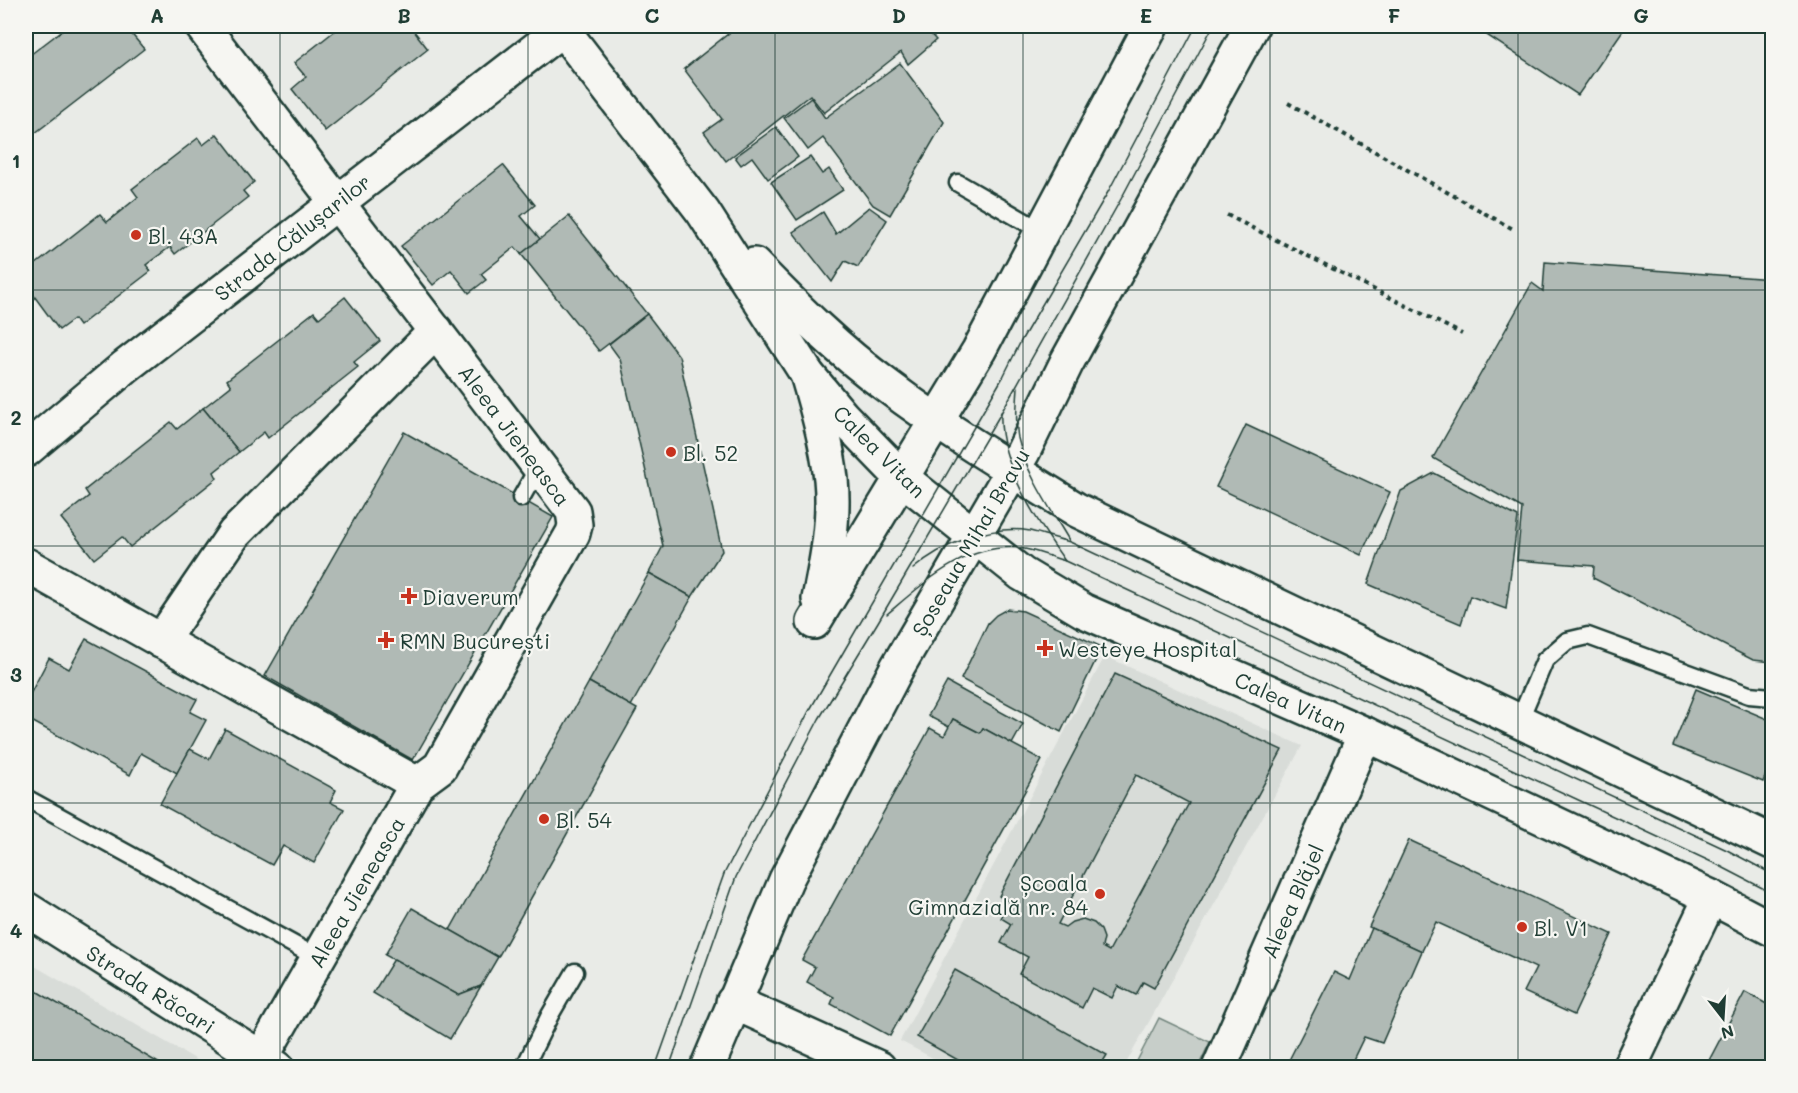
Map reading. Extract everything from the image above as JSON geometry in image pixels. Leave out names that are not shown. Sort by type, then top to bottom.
[{"type":"main road","name":"Aleea Jieneasca","points":[[202,26],[573,511],[575,525],[573,533],[440,767],[417,784],[318,958],[269,1063]]},
{"type":"main road","points":[[807,374],[818,412],[831,480],[828,552],[814,622],[979,350],[1151,26]]},
{"type":"main road","name":"Șoseaua Mihai Bravu","points":[[707,1068],[786,880],[898,666],[1012,470],[1067,362],[1252,26]]},
{"type":"main road","name":"Strada Călușarilor","points":[[26,450],[126,366],[561,27]]},
{"type":"main road","name":"Calea Vitan","points":[[561,27],[703,212],[807,374],[849,425],[902,478],[1037,585],[1084,611],[1365,734],[1711,897],[1773,930]]},
{"type":"main road","name":"Calea Vitan","points":[[703,212],[811,324],[885,385],[1012,470],[1077,510],[1773,842]]},
{"type":"main road","points":[[161,641],[234,534],[436,331]]},
{"type":"main road","points":[[26,565],[161,641],[376,750],[417,784]]},
{"type":"main road","name":"Aleea Blăjel","points":[[1219,1068],[1365,734]]},
{"type":"main road","points":[[1629,1068],[1711,897]]},
{"type":"main road","name":"Strada Răcari","points":[[26,909],[269,1063]]},
{"type":"main road","points":[[733,1002],[870,1066]]},
{"type":"lane","points":[[958,183],[1041,231]]},
{"type":"lane","points":[[521,498],[539,466]]},
{"type":"lane","points":[[1519,722],[1545,660],[1567,641],[1588,636],[1749,695],[1773,697]]},
{"type":"lane","points":[[26,798],[318,958]]},
{"type":"lane","points":[[524,1068],[550,1015],[575,972]]},
{"type":"path","points":[[1288,103],[1513,229]]},
{"type":"path","points":[[1227,215],[1462,334]]},
{"type":"shaded area","name":"Școala Gimnazială nr. 84","points":[[1105,656],[1302,746],[1124,1067],[950,1067],[900,1041]]},
{"type":"shaded area","points":[[26,961],[209,1067],[26,1067]]},
{"type":"shaded area","points":[[1159,1018],[1210,1042],[1198,1067],[1134,1067]]},
{"type":"building","points":[[68,26],[125,26],[144,49],[26,140],[26,58]]},
{"type":"building","points":[[341,26],[410,26],[428,49],[325,131],[292,89],[306,77],[294,63]]},
{"type":"building","points":[[666,26],[682,26],[671,33]]},
{"type":"building","points":[[738,26],[923,26],[936,40],[908,64],[901,52],[824,113],[810,95],[726,161],[704,132],[722,119],[684,69]]},
{"type":"building","points":[[1473,26],[1626,26],[1578,95]]},
{"type":"building","points":[[900,63],[944,122],[890,215],[873,205],[823,138],[808,150],[784,118],[811,98],[825,118]]},
{"type":"building","points":[[776,127],[798,157],[768,179],[752,157],[741,165],[735,157]]},
{"type":"building","name":"Bl. 43A","points":[[217,134],[254,182],[243,191],[248,197],[175,254],[170,247],[146,265],[151,271],[79,326],[74,319],[59,330],[26,285],[26,279],[35,272],[31,268],[100,214],[107,222],[138,197],[132,189],[198,138],[203,145]]},
{"type":"building","points":[[810,157],[822,174],[829,169],[843,190],[797,220],[771,182]]},
{"type":"building","points":[[503,165],[535,205],[521,216],[540,239],[521,254],[515,247],[481,274],[486,280],[469,293],[451,270],[433,285],[401,246]]},
{"type":"building","points":[[869,207],[887,220],[858,267],[845,261],[832,282],[793,232],[823,212],[836,234]]},
{"type":"building","points":[[569,216],[647,314],[599,351],[521,254]]},
{"type":"building","points":[[1545,262],[1772,279],[1772,662],[1753,660],[1593,578],[1594,566],[1517,560],[1522,508],[1433,458],[1532,283],[1543,291]]},
{"type":"building","points":[[345,297],[380,341],[354,362],[358,367],[268,438],[264,432],[239,452],[203,408],[231,386],[227,380],[314,312],[319,318]]},
{"type":"building","name":"Bl. 52","points":[[647,314],[679,356],[722,551],[692,597],[649,573],[663,546],[620,359],[609,344]]},
{"type":"building","points":[[203,408],[239,452],[214,472],[217,478],[130,547],[122,537],[94,559],[61,518],[89,496],[85,490],[171,422],[177,429]]},
{"type":"building","points":[[1246,425],[1390,492],[1361,555],[1216,487]]},
{"type":"building","name":"Diaverum","points":[[404,432],[553,517],[413,760],[265,676]]},
{"type":"building","points":[[1434,473],[1518,517],[1506,609],[1470,596],[1461,624],[1368,584],[1401,491]]},
{"type":"building","points":[[649,573],[692,597],[631,706],[589,682]]},
{"type":"building","points":[[1007,609],[1023,611],[1102,647],[1061,732],[961,679],[988,623]]},
{"type":"building","points":[[86,639],[197,699],[190,712],[206,720],[177,773],[141,753],[130,775],[26,718],[26,702],[49,658],[69,669]]},
{"type":"building","points":[[1115,674],[1282,750],[1154,988],[1143,982],[1136,995],[1118,986],[1112,998],[1092,988],[1082,1008],[1019,974],[1028,957],[1001,943],[1011,924],[1001,918],[1010,902],[999,896]],"holes":[[[1136,775],[1189,803],[1109,951],[1102,947],[1104,938],[1101,930],[1094,923],[1083,919],[1065,927],[1058,924]]]},
{"type":"building","name":"Bl. 54","points":[[589,682],[637,709],[498,957],[450,930]]},
{"type":"building","points":[[947,682],[1023,724],[1012,744],[983,728],[980,733],[953,719],[949,727],[928,716]]},
{"type":"building","points":[[1696,689],[1772,721],[1772,759],[1763,782],[1673,746]]},
{"type":"building","points":[[953,719],[980,733],[983,728],[1042,760],[890,1036],[831,1004],[834,997],[807,982],[815,967],[802,960],[930,728],[944,736]]},
{"type":"building","points":[[225,729],[336,790],[330,802],[344,809],[314,863],[283,846],[272,865],[160,804],[190,749],[209,759]]},
{"type":"building","name":"Bl. V1","points":[[1409,840],[1612,934],[1574,1015],[1524,992],[1536,968],[1436,922],[1422,951],[1369,927]]},
{"type":"building","points":[[412,908],[498,957],[481,986],[458,995],[385,955]]},
{"type":"building","points":[[1372,928],[1422,951],[1382,1043],[1364,1037],[1349,1068],[1308,1068],[1289,1060],[1334,972],[1350,980]]},
{"type":"building","points":[[394,959],[458,995],[481,986],[450,1039],[373,993]]},
{"type":"building","points":[[955,970],[1107,1055],[1099,1068],[972,1068],[917,1037]]},
{"type":"building","points":[[26,985],[167,1068],[26,1068]]},
{"type":"building","points":[[1745,992],[1772,1007],[1772,1068],[1763,1063],[1761,1068],[1705,1068]]},
{"type":"building","points":[[1289,1060],[1308,1068],[1285,1068]]},
{"type":"tram line","points":[[655,1068],[724,874],[808,713],[1108,192],[1196,26]]},
{"type":"tram line","points":[[669,1068],[736,877],[819,719],[1001,413],[1121,199],[1213,26]]},
{"type":"tram line","points":[[1018,387],[1016,412],[1018,438],[1022,452],[1040,492],[1070,542]]},
{"type":"tram line","points":[[1001,412],[1006,451],[1021,491],[1065,561]]},
{"type":"tram line","points":[[913,569],[952,544],[999,530],[1030,531],[1070,542],[1727,850],[1772,874]]},
{"type":"tram line","points":[[887,614],[950,566],[986,550],[1025,549],[1065,561],[1718,865],[1772,893]]},
{"type":"place","name":"Bl. 43A","points":[[136,235]]},
{"type":"place","name":"Bl. 52","points":[[671,452]]},
{"type":"place","name":"Diaverum","points":[[409,596]]},
{"type":"place","name":"RMN București","points":[[386,640]]},
{"type":"place","name":"Westeye Hospital","points":[[1045,648]]},
{"type":"place","name":"Bl. 54","points":[[544,819]]},
{"type":"place","name":"Școala Gimnazială nr. 84","points":[[1100,894]]},
{"type":"place","name":"Bl. V1","points":[[1522,927]]}]
